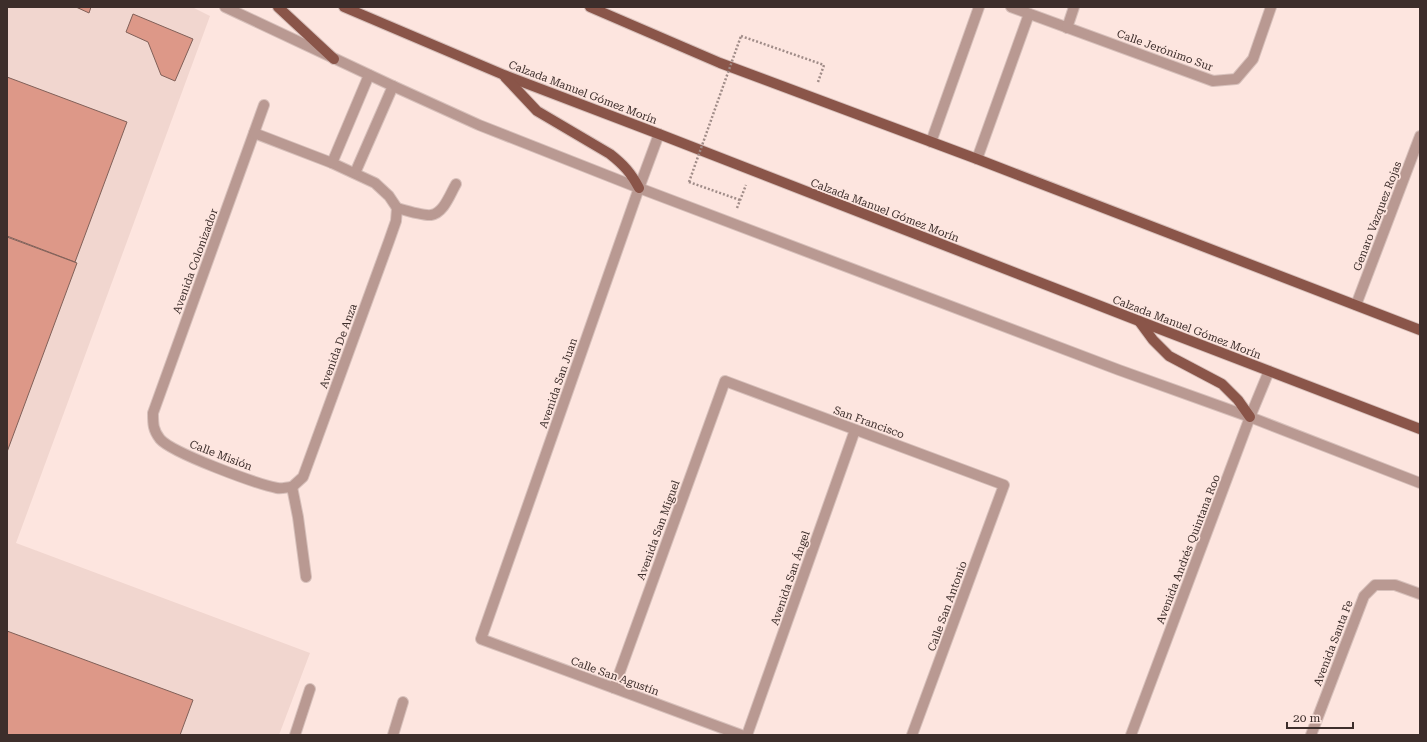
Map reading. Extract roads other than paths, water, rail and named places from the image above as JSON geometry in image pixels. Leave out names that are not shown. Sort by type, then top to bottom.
[{"type":"main road","points":[[278,7],[334,59]]},
{"type":"main road","name":"Calzada Manuel Gómez Morín","points":[[344,7],[504,75],[1420,429]]},
{"type":"main road","points":[[590,7],[720,63],[977,159],[1420,330]]},
{"type":"main road","points":[[504,75],[536,111],[610,154],[621,162],[631,174],[639,188]]},
{"type":"main road","points":[[1139,321],[1153,340],[1169,356],[1222,384],[1238,400],[1250,417]]},
{"type":"street","points":[[225,7],[478,125],[639,188],[1119,370],[1250,417],[1420,483]]},
{"type":"street","points":[[931,142],[979,7]]},
{"type":"street","name":"Calle Jerónimo Sur","points":[[1011,7],[1213,81],[1236,78],[1253,59],[1271,7]]},
{"type":"street","points":[[1067,28],[1074,7]]},
{"type":"street","points":[[977,159],[1029,14]]},
{"type":"street","points":[[332,163],[369,75]]},
{"type":"street","points":[[355,173],[393,86]]},
{"type":"street","name":"Avenida Colonizador","points":[[153,426],[153,414],[264,104]]},
{"type":"street","points":[[254,133],[332,163],[375,183],[389,196],[397,208],[430,215],[442,208],[456,184]]},
{"type":"street","name":"Avenida San Juan","points":[[481,639],[659,134]]},
{"type":"street","name":"Genaro Vazquez Rojas","points":[[1356,305],[1420,136]]},
{"type":"street","name":"Avenida De Anza","points":[[292,487],[303,477],[396,221],[397,208]]},
{"type":"street","name":"Avenida Andrés Quintana Roo","points":[[1131,735],[1250,417],[1269,371]]},
{"type":"street","name":"San Francisco","points":[[725,381],[1004,485]]},
{"type":"street","name":"Avenida San Miguel","points":[[614,688],[725,381]]},
{"type":"street","name":"Calle Misión","points":[[153,426],[160,440],[173,449],[218,468],[265,485],[278,488],[292,487]]},
{"type":"street","name":"Avenida San Ángel","points":[[747,735],[855,430]]},
{"type":"street","name":"Calle San Antonio","points":[[912,735],[1004,485]]},
{"type":"street","points":[[292,487],[298,516],[306,577]]},
{"type":"street","name":"Avenida Santa Fe","points":[[1311,735],[1364,596],[1375,585],[1395,584],[1420,594]]},
{"type":"street","name":"Calle San Agustín","points":[[481,639],[741,735]]},
{"type":"street","points":[[295,735],[310,689]]},
{"type":"street","points":[[393,735],[403,702]]}]
